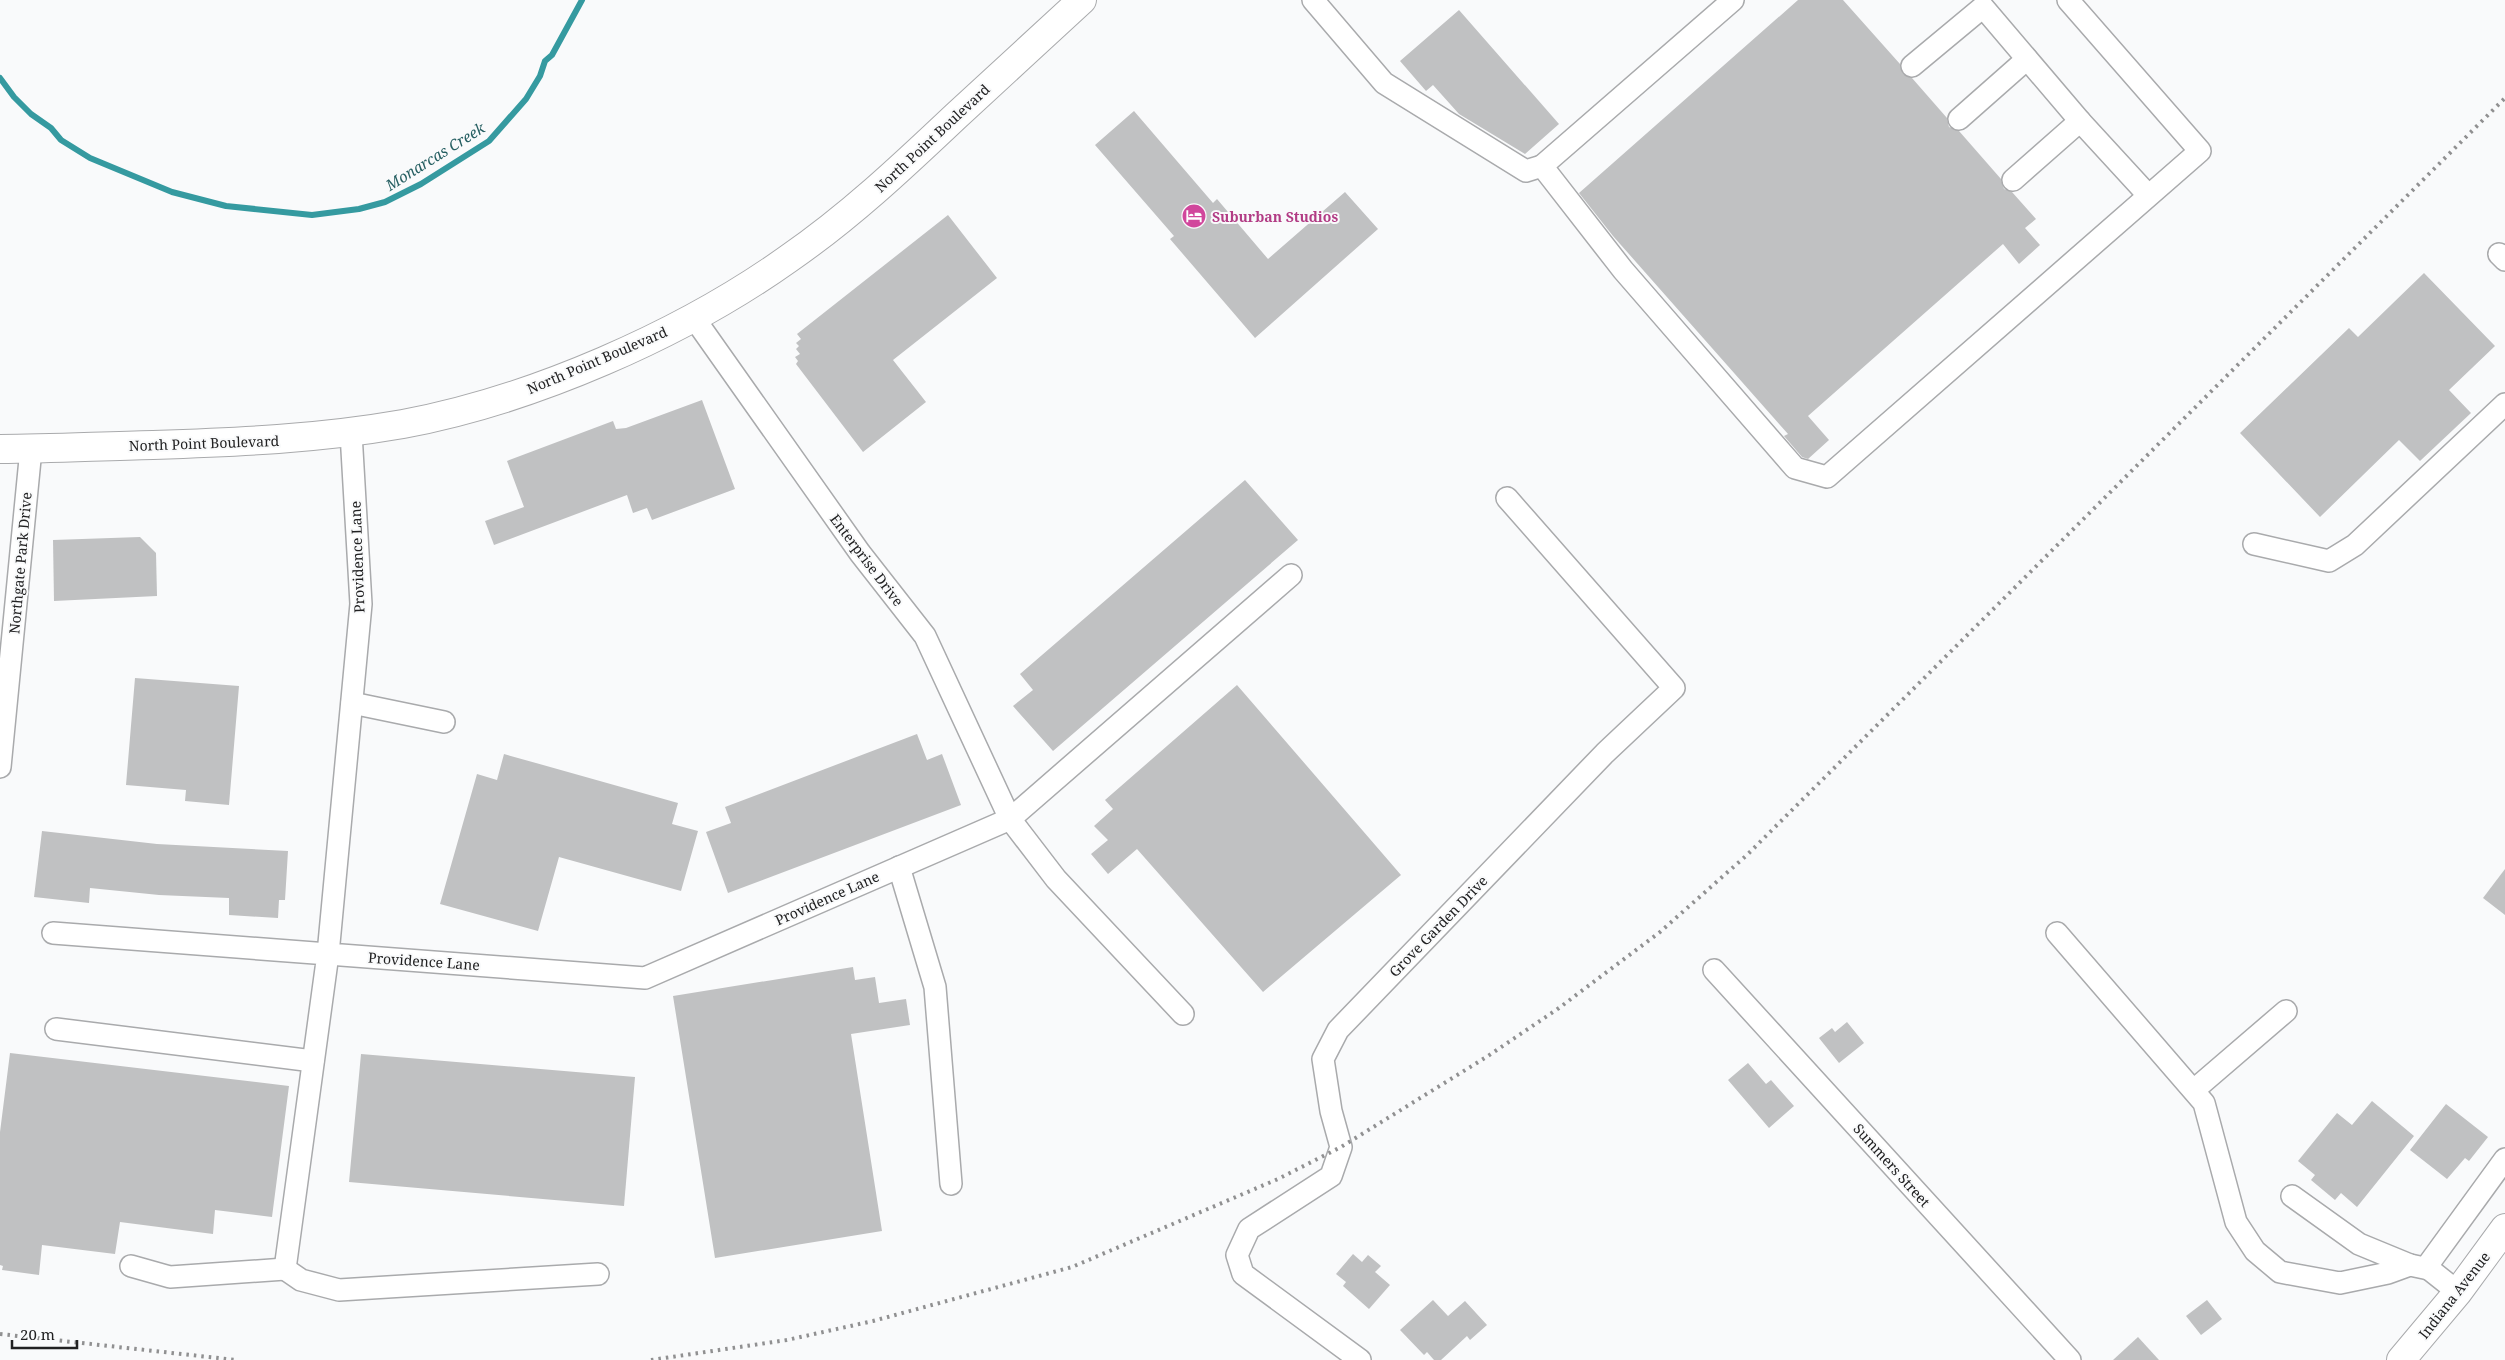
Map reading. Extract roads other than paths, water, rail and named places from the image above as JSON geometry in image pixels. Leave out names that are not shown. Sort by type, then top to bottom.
[{"type":"main road","name":"North Point Boulevard","points":[[0,448],[261,442],[350,433],[468,409],[513,395],[638,345],[694,318],[748,286],[789,259],[857,207],[1082,0]]},
{"type":"main road","name":"Indiana Avenue","points":[[2401,1360],[2458,1292],[2505,1228]]},
{"type":"street","points":[[1314,0],[1384,83],[1526,171],[1542,166],[1734,0]]},
{"type":"street","points":[[1542,166],[1623,270],[1795,468],[1827,477],[2200,151],[2068,0]]},
{"type":"street","points":[[1912,66],[1983,7],[2080,121],[2148,195]]},
{"type":"street","points":[[1959,118],[2027,59]]},
{"type":"street","points":[[2013,180],[2080,121]]},
{"type":"street","name":"Enterprise Drive","points":[[694,318],[860,553],[925,636],[1010,819],[1056,879],[1183,1014]]},
{"type":"street","points":[[2254,544],[2329,562],[2354,545],[2505,404]]},
{"type":"street","name":"Providence Lane","points":[[350,433],[361,604],[328,954],[645,978],[1010,819],[1291,575]]},
{"type":"street","name":"Northgate Park Drive","points":[[0,767],[5,659],[31,448]]},
{"type":"street","name":"Grove Garden Drive","points":[[1357,1359],[1243,1274],[1237,1255],[1249,1229],[1331,1176],[1341,1147],[1330,1111],[1323,1059],[1338,1030],[1605,753],[1674,688],[1508,498]]},
{"type":"street","points":[[352,703],[444,722]]},
{"type":"street","points":[[899,867],[935,987],[951,1184]]},
{"type":"street","points":[[53,933],[328,954],[285,1269]]},
{"type":"street","points":[[2057,933],[2204,1102],[2236,1222],[2255,1251],[2280,1272],[2340,1283],[2420,1267],[2430,1262],[2505,1160]]},
{"type":"street","name":"Summers Street","points":[[1714,970],[2070,1360]]},
{"type":"street","points":[[2194,1090],[2286,1011]]},
{"type":"street","points":[[56,1029],[313,1061]]},
{"type":"street","points":[[2292,1196],[2359,1244],[2420,1267],[2458,1292]]},
{"type":"street","points":[[131,1266],[170,1277],[285,1269],[301,1280],[339,1290],[598,1274]]},
{"type":"waterway","name":"Monarcas Creek","points":[[0,78],[14,97],[31,114],[51,128],[61,140],[90,158],[172,192],[226,206],[312,215],[359,209],[385,202],[421,184],[489,141],[526,99],[540,76],[545,61],[552,55],[582,0]]},
{"type":"railway","points":[[651,1360],[787,1340],[873,1321],[1072,1267],[1278,1179],[1341,1147],[1488,1056],[1559,1008],[1660,932],[1747,855],[2505,98]]},
{"type":"railway","points":[[0,1334],[236,1360]]},
{"type":"place","name":"Suburban Studios","points":[[1194,216]]}]
